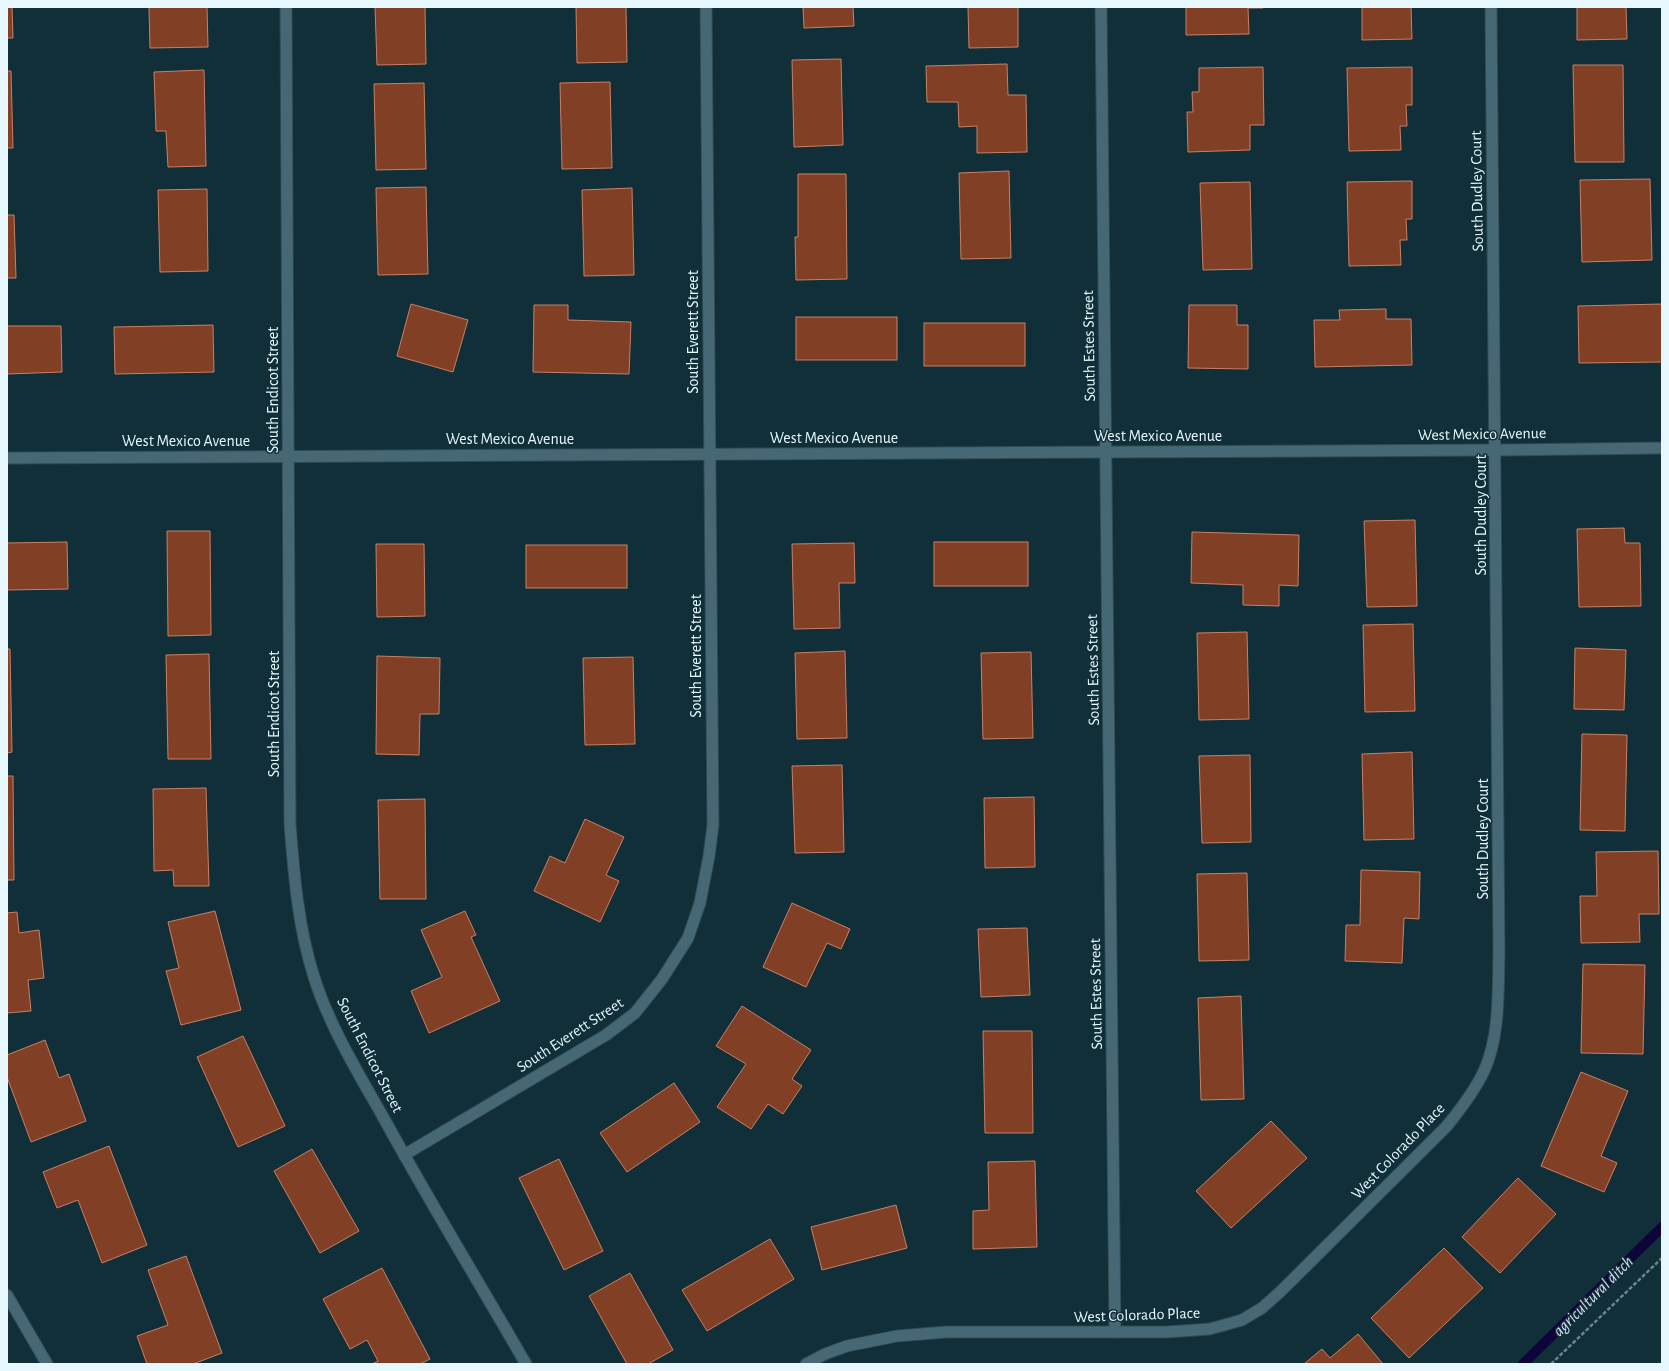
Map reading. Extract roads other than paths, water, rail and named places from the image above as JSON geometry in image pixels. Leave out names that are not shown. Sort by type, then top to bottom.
[{"type":"street","name":"South Endicot Street","points":[[286,7],[290,824],[294,876],[300,917],[314,977],[339,1036],[404,1155],[526,1364]]},
{"type":"street","name":"South Everett Street","points":[[404,1155],[606,1035],[635,1013],[662,979],[688,938],[700,903],[710,856],[713,825],[706,7]]},
{"type":"street","name":"South Estes Street","points":[[1101,7],[1115,1332]]},
{"type":"street","name":"South Dudley Court","points":[[1491,7],[1496,450],[1499,945],[1496,1022]]},
{"type":"street","name":"West Mexico Avenue","points":[[7,458],[710,455],[1662,448]]},
{"type":"street","name":"West Colorado Place","points":[[806,1364],[825,1354],[847,1346],[897,1336],[946,1332],[1167,1332],[1229,1325],[1242,1320],[1262,1308],[1280,1292],[1446,1127],[1474,1090],[1484,1070],[1496,1022]]},
{"type":"street","points":[[7,1295],[47,1364]]},
{"type":"waterway","name":"agricultural ditch","points":[[1523,1364],[1662,1227]]}]
